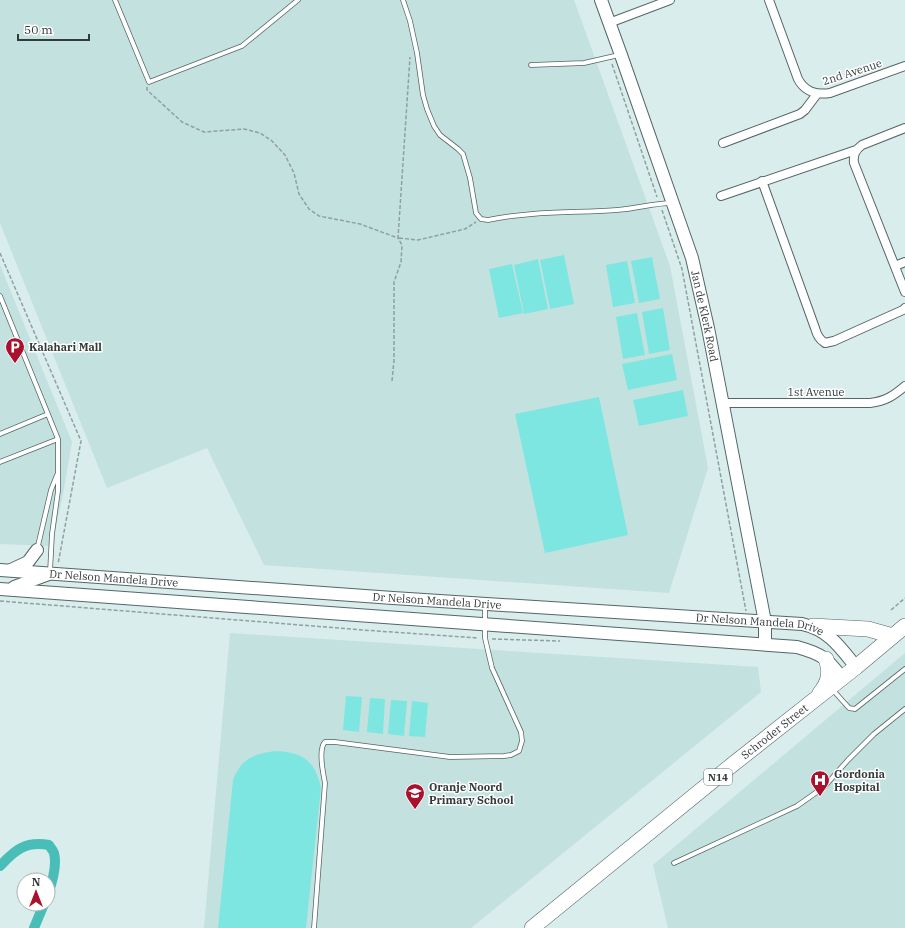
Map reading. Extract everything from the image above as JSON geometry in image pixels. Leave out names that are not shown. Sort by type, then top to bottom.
[{"type":"highway","points":[[813,626],[868,629],[892,636]]},
{"type":"highway","name":"Schroder Street","points":[[532,928],[545,923],[732,765],[815,701],[905,626]]},
{"type":"highway","points":[[815,701],[829,678],[830,670],[826,659]]},
{"type":"street","name":"Jan de Klerk Road","points":[[600,0],[609,23],[615,56],[674,203],[692,258],[765,622],[765,644]]},
{"type":"street","points":[[609,23],[667,0]]},
{"type":"street","name":"2nd Avenue","points":[[769,0],[798,78],[805,88],[817,94],[830,93],[840,90],[905,66]]},
{"type":"street","points":[[723,143],[800,114],[805,110],[817,94]]},
{"type":"street","points":[[721,196],[856,150],[862,145],[905,128]]},
{"type":"street","points":[[856,150],[853,159],[854,163],[905,292]]},
{"type":"street","points":[[762,181],[815,328],[822,341],[825,343],[834,341],[905,308]]},
{"type":"street","points":[[895,266],[905,262]]},
{"type":"street","name":"1st Avenue","points":[[722,404],[870,403],[889,398],[905,386]]},
{"type":"street","points":[[5,570],[28,562],[37,553]]},
{"type":"street","name":"Dr Nelson Mandela Drive","points":[[5,570],[813,626],[832,638],[856,668]]},
{"type":"street","points":[[4,589],[40,572],[72,594]]},
{"type":"street","name":"Dr Nelson Mandela Drive","points":[[4,589],[797,647],[821,655],[831,662],[837,683]]},
{"type":"lane","points":[[115,0],[150,82],[242,46],[298,0]]},
{"type":"lane","points":[[403,0],[412,27],[423,95],[427,109],[434,126],[440,135],[463,154],[470,178],[474,208],[478,217],[488,220],[539,213],[620,210],[659,203],[674,203]]},
{"type":"lane","points":[[531,65],[584,63],[615,56]]},
{"type":"lane","points":[[0,296],[58,439],[58,491],[52,534],[40,572]]},
{"type":"lane","points":[[0,434],[48,414]]},
{"type":"lane","points":[[0,462],[58,439]]},
{"type":"lane","points":[[37,553],[51,490],[57,474]]},
{"type":"lane","points":[[314,928],[324,783],[322,746],[325,742],[450,757],[504,756],[511,755],[519,751],[522,741],[521,732],[492,668],[485,638],[485,604]]},
{"type":"lane","points":[[837,683],[849,708],[855,709],[861,706],[905,669]]},
{"type":"lane","points":[[674,864],[797,806],[824,787],[874,734],[905,709]]},
{"type":"path","points":[[392,381],[394,360],[394,282],[401,262],[402,245],[398,238],[410,53]]},
{"type":"path","points":[[615,56],[659,203],[682,269],[746,611]]},
{"type":"path","points":[[150,82],[146,90],[182,122],[204,132],[244,129],[260,133],[272,141],[285,155],[294,173],[299,194],[309,209],[319,216],[360,224],[398,238],[418,240],[465,229],[481,219]]},
{"type":"path","points":[[891,610],[905,598]]},
{"type":"shaded area","points":[[0,0],[574,0],[670,266],[708,468],[669,593],[264,565],[207,448],[107,488],[0,223]]},
{"type":"shaded area","points":[[564,255],[574,304],[550,309],[540,260]]},
{"type":"shaded area","points":[[652,257],[660,299],[639,303],[631,261]]},
{"type":"shaded area","points":[[538,259],[548,309],[524,314],[514,265]]},
{"type":"shaded area","points":[[627,261],[635,303],[613,307],[606,265]]},
{"type":"shaded area","points":[[512,264],[523,313],[499,318],[489,269]]},
{"type":"shaded area","name":"Kalahari Mall","points":[[0,265],[72,442],[52,546],[0,544]]},
{"type":"shaded area","points":[[663,308],[670,350],[649,354],[642,312]]},
{"type":"shaded area","points":[[637,313],[645,355],[623,359],[616,317]]},
{"type":"shaded area","points":[[672,354],[677,380],[628,390],[622,364]]},
{"type":"shaded area","points":[[683,390],[688,416],[639,426],[633,400]]},
{"type":"shaded area","points":[[599,397],[628,535],[545,553],[515,414]]},
{"type":"shaded area","name":"Oranje Noord Primary School","points":[[230,633],[758,667],[761,692],[471,928],[204,928]]},
{"type":"shaded area","name":"Gordonia Hospital","points":[[905,653],[905,928],[668,928],[653,865]]},
{"type":"shaded area","points":[[346,696],[362,697],[359,732],[343,730]]},
{"type":"shaded area","points":[[370,698],[385,699],[383,734],[367,732]]},
{"type":"shaded area","points":[[391,700],[407,701],[404,736],[388,734]]},
{"type":"shaded area","points":[[412,701],[428,703],[425,737],[409,736]]},
{"type":"shaded area","points":[[275,751],[293,753],[306,759],[315,771],[321,788],[306,928],[218,928],[233,780],[244,762],[254,756]]},
{"type":"waterway","points":[[0,866],[21,848],[33,844],[41,844],[49,845],[54,853],[55,863],[53,872]]},
{"type":"waterway","points":[[34,928],[41,912]]},
{"type":"place","name":"Kalahari Mall","points":[[15,364]]},
{"type":"place","name":"Gordonia Hospital","points":[[820,797]]},
{"type":"place","name":"Oranje Noord Primary School","points":[[415,810]]}]
